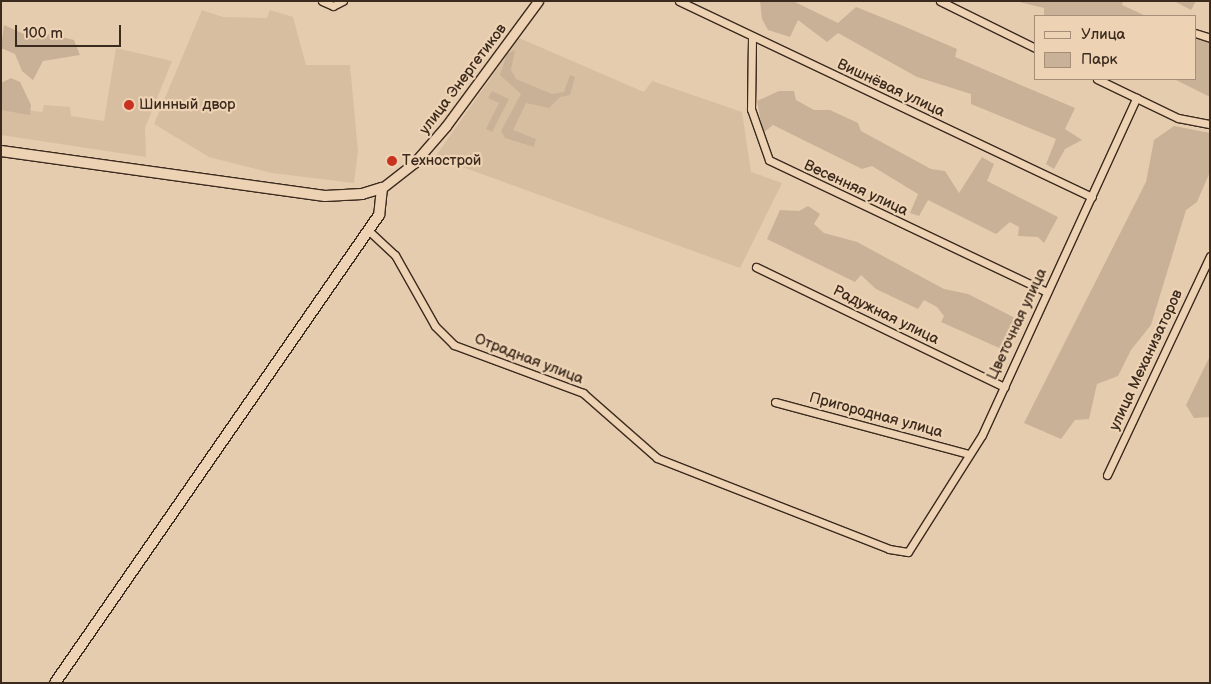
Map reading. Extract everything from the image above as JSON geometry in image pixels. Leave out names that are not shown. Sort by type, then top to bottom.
[{"type":"main road","points":[[1,151],[325,196],[362,194],[382,188],[382,207],[368,230],[55,683]]},
{"type":"street","points":[[322,1],[333,6],[343,1]]},
{"type":"street","name":"улица Энергетиков","points":[[382,188],[435,140],[538,1]]},
{"type":"street","name":"Вишнёвая улица","points":[[679,1],[752,38],[1092,197]]},
{"type":"street","points":[[940,1],[1034,48]]},
{"type":"street","points":[[1196,33],[1210,38]]},
{"type":"street","name":"Весенняя улица","points":[[752,38],[751,109],[769,160],[1047,292]]},
{"type":"street","points":[[1099,80],[1178,118],[1210,124]]},
{"type":"street","name":"Цветочная улица","points":[[908,552],[969,454],[1004,387],[1136,98]]},
{"type":"street","name":"Отрадная улица","points":[[368,230],[395,255],[435,326],[454,345],[583,393],[657,458],[889,549],[908,552]]},
{"type":"street","name":"улица Механизаторов","points":[[1107,475],[1210,256]]},
{"type":"street","name":"Радужная улица","points":[[756,267],[1004,387]]},
{"type":"street","name":"Пригородная улица","points":[[775,402],[969,454]]},
{"type":"shaded area","points":[[202,10],[223,17],[267,18],[270,10],[293,17],[306,65],[350,65],[358,151],[354,183],[272,173],[209,157],[154,124]]},
{"type":"shaded area","points":[[519,38],[644,92],[652,81],[742,112],[751,172],[782,183],[740,268],[435,157]]},
{"type":"shaded area","points":[[116,48],[172,61],[145,128],[146,157],[1,135],[1,107],[42,112],[44,105],[70,107],[71,116],[104,121]]},
{"type":"green space","points":[[760,1],[795,2],[838,23],[856,7],[957,49],[955,57],[1075,108],[1065,129],[1082,140],[1065,149],[1054,169],[1046,164],[1056,139],[971,104],[971,94],[917,77],[838,33],[827,42],[798,20],[790,37],[768,30],[762,19]]},
{"type":"green space","points":[[1015,1],[1123,1],[1122,5],[1144,15],[1044,15],[1044,8]]},
{"type":"green space","points":[[1174,1],[1196,1],[1191,10]]},
{"type":"green space","points":[[4,25],[35,39],[49,34],[74,40],[80,55],[43,61],[33,80],[22,71],[15,54],[1,48]]},
{"type":"green space","points":[[1196,38],[1210,43],[1210,97],[1176,80],[1196,80]]},
{"type":"green space","points":[[515,50],[511,70],[516,79],[552,94],[564,92],[570,75],[575,77],[570,95],[560,97],[549,108],[526,103],[513,130],[536,139],[534,147],[505,138],[501,131],[521,94],[500,75],[507,54]]},
{"type":"green space","points":[[11,78],[20,82],[31,105],[30,115],[1,110],[1,83]]},
{"type":"green space","points":[[492,91],[509,99],[492,132],[486,129],[499,103],[488,98]]},
{"type":"green space","points":[[779,91],[794,91],[796,100],[814,110],[830,110],[858,123],[861,131],[931,169],[945,171],[959,193],[982,157],[994,164],[987,181],[1058,217],[1044,243],[1038,237],[1018,236],[1019,227],[1010,222],[996,234],[928,200],[919,216],[910,213],[918,194],[872,166],[862,169],[773,125],[763,133],[757,101]]},
{"type":"green space","points":[[1174,126],[1210,133],[1210,172],[1197,202],[1186,210],[1151,325],[1131,350],[1118,376],[1097,384],[1089,419],[1075,420],[1061,439],[1024,423],[1146,182],[1154,140]]},
{"type":"green space","points":[[808,206],[820,214],[814,224],[824,233],[857,242],[944,289],[968,294],[1015,318],[1015,331],[1006,351],[941,322],[944,316],[937,307],[924,300],[918,309],[876,289],[861,275],[855,282],[767,239],[780,210],[799,211]]},
{"type":"green space","points":[[1210,356],[1210,417],[1194,418],[1186,405]]},
{"type":"place","name":"Шинный двор","points":[[129,105]]},
{"type":"place","name":"Технострой","points":[[392,161]]}]
